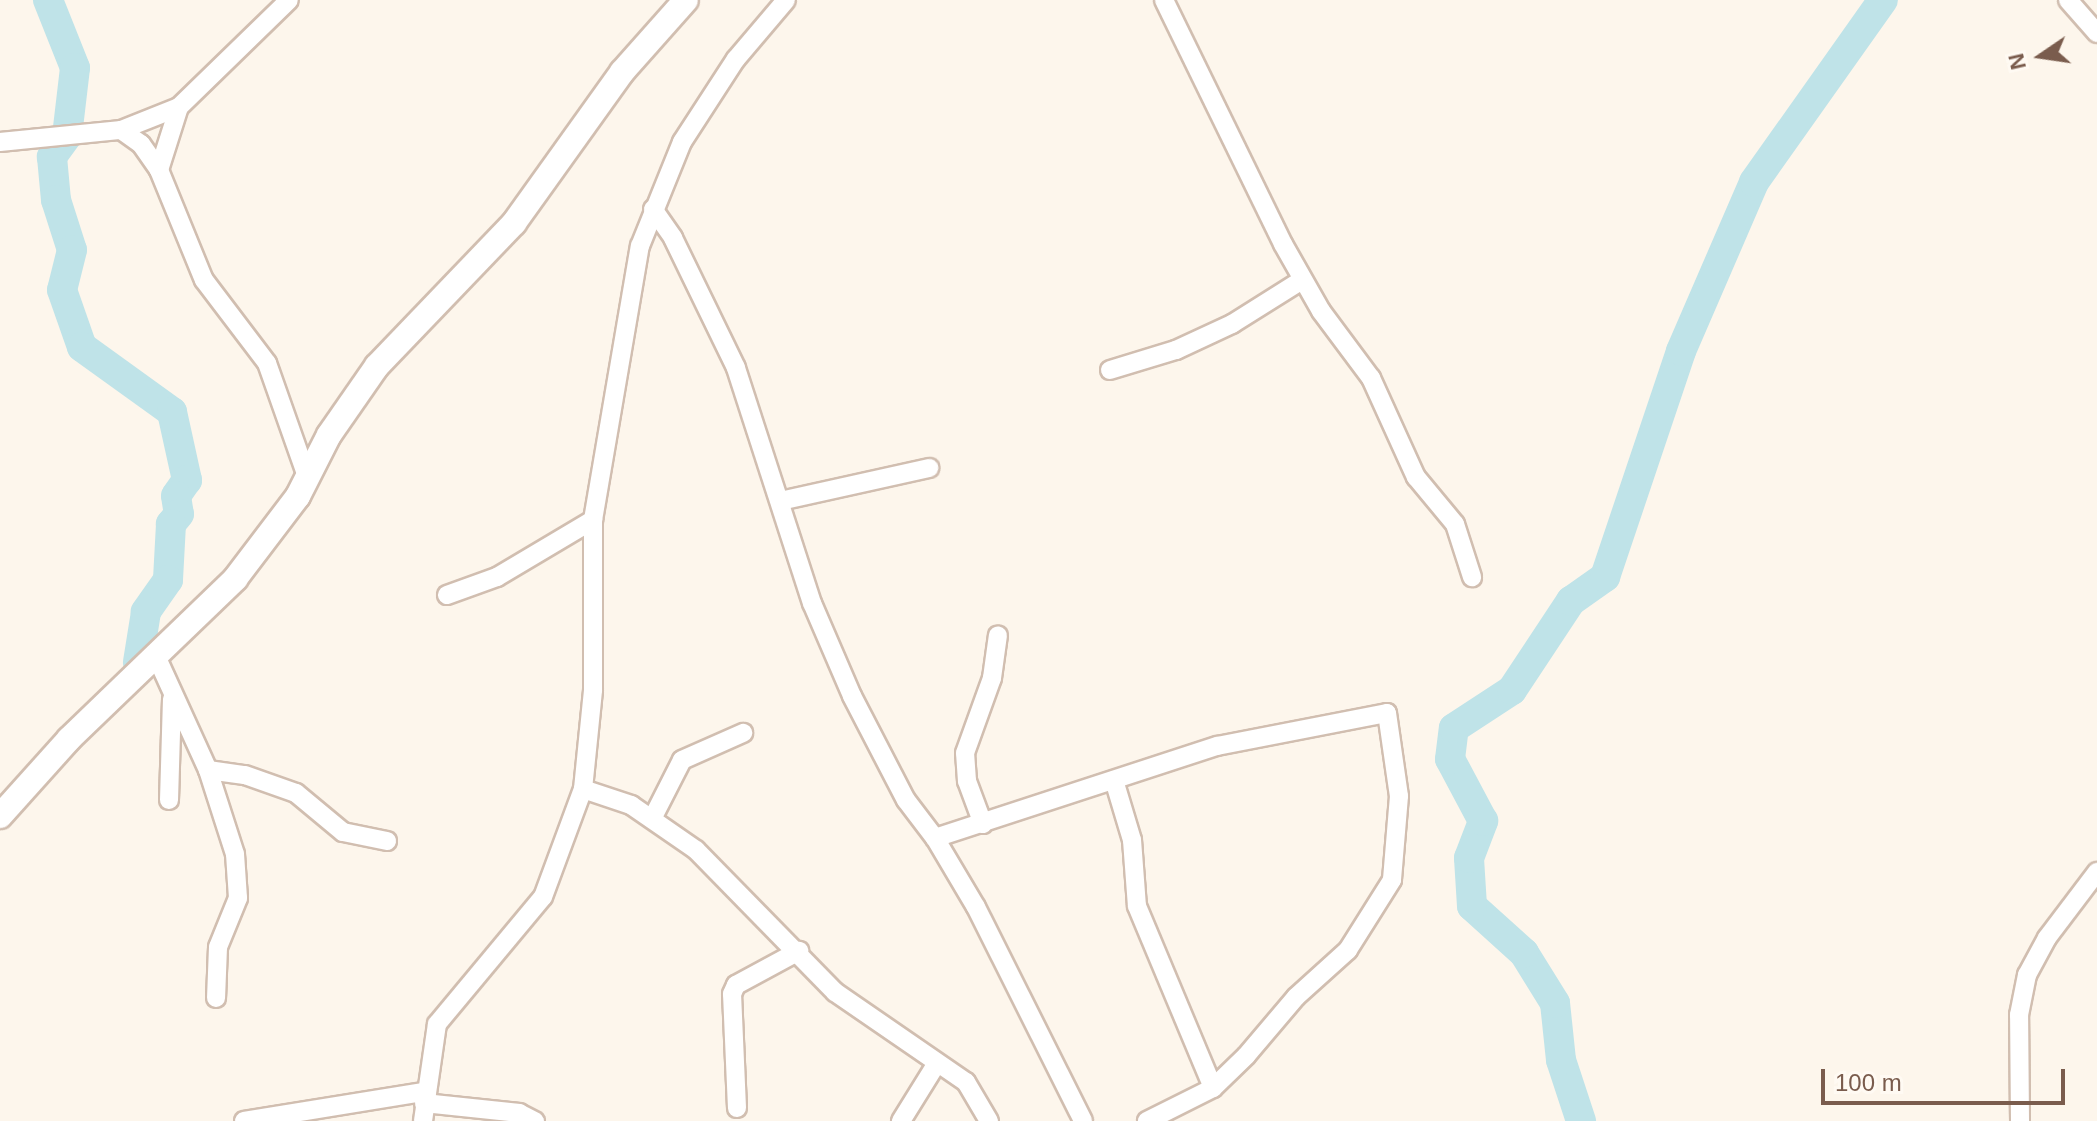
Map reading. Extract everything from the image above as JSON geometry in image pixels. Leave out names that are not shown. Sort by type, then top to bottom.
[{"type":"street","points":[[0,142],[121,130],[179,107],[289,0]]},
{"type":"street","points":[[0,816],[69,739],[157,658],[271,536],[306,474],[377,366],[514,223],[622,72],[686,0]]},
{"type":"street","points":[[423,1105],[437,1024],[543,897],[583,789],[593,690],[593,520],[625,312],[653,209],[689,131],[736,59],[786,0]]},
{"type":"street","points":[[1164,0],[1302,280],[1371,378],[1416,477],[1455,524],[1472,577]]},
{"type":"street","points":[[2068,0],[2097,33]]},
{"type":"street","points":[[159,170],[179,107]]},
{"type":"street","points":[[121,130],[141,144],[159,170],[204,280],[267,363],[306,474]]},
{"type":"street","points":[[653,209],[673,238],[736,368],[812,603],[852,696],[906,800],[935,838],[1008,968],[1083,1121]]},
{"type":"street","points":[[1110,370],[1176,350],[1218,331],[1302,280]]},
{"type":"street","points":[[780,501],[929,468]]},
{"type":"street","points":[[447,595],[497,577],[593,520]]},
{"type":"street","points":[[983,824],[967,781],[965,753],[992,678],[998,635]]},
{"type":"street","points":[[157,658],[172,697],[208,770],[235,854],[238,898],[218,947],[216,998]]},
{"type":"street","points":[[169,800],[172,697]]},
{"type":"street","points":[[935,838],[1217,746],[1387,713],[1399,796],[1392,880],[1348,950],[1296,997],[1213,1088],[1147,1121]]},
{"type":"street","points":[[652,819],[682,760],[743,733]]},
{"type":"street","points":[[208,770],[245,775],[296,793],[343,832],[387,841]]},
{"type":"street","points":[[1114,780],[1132,840],[1137,906],[1213,1088]]},
{"type":"street","points":[[583,789],[631,805],[696,850],[799,951],[835,992],[966,1082],[989,1121]]},
{"type":"street","points":[[2020,1121],[2019,1015],[2027,975],[2047,938],[2097,872]]},
{"type":"street","points":[[737,1108],[732,994],[736,985],[799,951]]},
{"type":"street","points":[[901,1121],[937,1063]]},
{"type":"street","points":[[244,1121],[423,1105],[519,1113],[535,1121]]},
{"type":"waterway","points":[[48,0],[75,68],[67,136],[52,157],[56,200],[72,250],[62,290],[82,347],[172,412],[187,480],[176,496],[179,514],[171,524],[168,580],[146,612],[138,662]]},
{"type":"waterway","points":[[1581,1121],[1561,1060],[1555,1003],[1524,953],[1472,906],[1469,858],[1483,821],[1450,759],[1454,728],[1512,690],[1571,601],[1605,577],[1681,351],[1754,182],[1883,0]]}]
